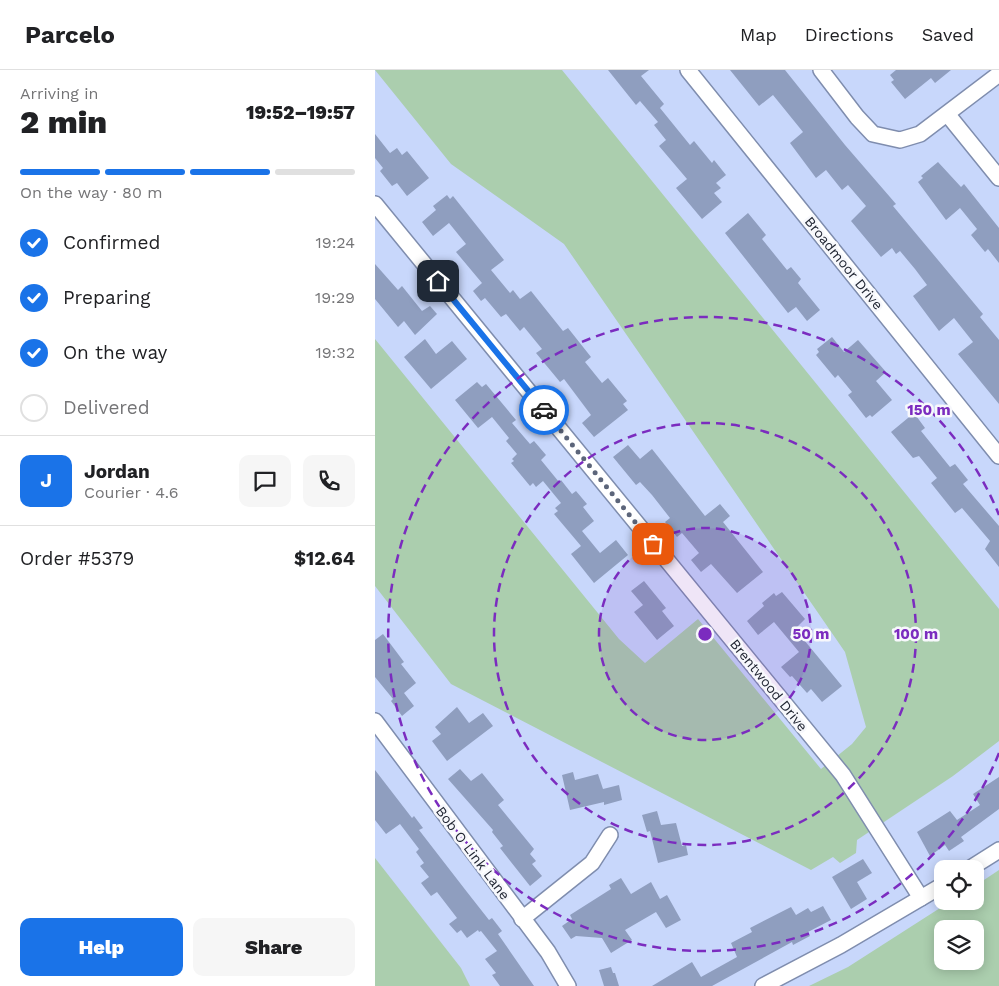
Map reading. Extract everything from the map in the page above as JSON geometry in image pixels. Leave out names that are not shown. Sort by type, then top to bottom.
[{"type":"street","name":"Broadmoor Drive","points":[[688,70],[999,456]]},
{"type":"street","points":[[821,70],[857,117],[873,134],[900,140],[920,134],[948,115],[999,74]]},
{"type":"street","points":[[948,115],[999,178]]},
{"type":"street","name":"Brentwood Drive","points":[[375,204],[843,775],[921,898]]},
{"type":"street","name":"Bob O Link Lane","points":[[375,721],[548,952],[568,986]]},
{"type":"street","points":[[522,919],[592,863],[610,835]]},
{"type":"street","points":[[983,860],[999,850]]},
{"type":"street","points":[[763,986],[841,946],[934,890]]},
{"type":"green space","points":[[375,70],[562,70],[999,609],[999,741],[953,776],[857,840],[856,853],[840,863],[833,857],[811,870],[451,684],[375,586],[375,339],[619,639],[645,663],[698,619],[821,769],[852,744],[866,727],[845,652],[564,244],[451,164]]},
{"type":"green space","points":[[375,858],[461,968],[470,986],[375,986]]},
{"type":"green space","points":[[999,870],[999,986],[809,986],[848,967],[937,910],[984,910],[984,880]]},
{"type":"building","points":[[608,70],[649,70],[641,76],[664,104],[660,108],[690,145],[694,141],[712,163],[714,160],[726,175],[716,183],[721,188],[714,193],[722,202],[702,219],[676,188],[687,179],[659,146],[666,140],[654,125],[658,122],[640,101],[636,105]]},
{"type":"building","points":[[730,70],[785,70],[845,145],[896,204],[893,206],[983,314],[980,317],[999,340],[999,404],[958,354],[973,342],[954,318],[939,331],[913,296],[927,285],[915,269],[900,251],[896,254],[892,248],[881,257],[851,221],[866,206],[848,185],[842,190],[826,170],[816,178],[790,143],[803,132],[773,95],[759,106]]},
{"type":"building","points":[[896,70],[951,70],[935,83],[931,78],[905,99],[891,82],[894,80],[890,75]]},
{"type":"building","points":[[375,134],[390,153],[397,148],[402,155],[407,151],[429,178],[407,196],[397,183],[392,186],[380,171],[383,168],[375,158]]},
{"type":"building","points":[[938,162],[961,187],[964,184],[999,228],[999,263],[988,249],[985,252],[971,235],[977,229],[960,208],[946,220],[918,182],[923,178],[921,176]]},
{"type":"building","points":[[447,195],[450,199],[453,196],[504,260],[491,270],[510,293],[513,290],[520,299],[531,291],[563,331],[568,328],[591,357],[585,362],[602,383],[608,378],[627,401],[623,404],[628,410],[594,437],[582,423],[591,415],[564,379],[560,382],[536,353],[542,349],[524,327],[520,331],[506,314],[501,317],[485,298],[481,301],[473,291],[482,283],[456,252],[466,244],[449,223],[433,236],[422,222],[436,210],[433,206]]},
{"type":"building","points":[[748,213],[766,235],[762,239],[787,270],[791,267],[801,279],[798,283],[820,310],[807,321],[796,307],[788,313],[725,233]]},
{"type":"building","points":[[375,264],[398,290],[402,286],[422,311],[430,306],[437,314],[415,335],[404,321],[398,327],[375,299]]},
{"type":"building","points":[[832,337],[844,352],[858,340],[886,372],[876,381],[892,400],[872,417],[870,415],[866,418],[848,395],[852,392],[838,375],[835,378],[816,355],[819,352],[817,349]]},
{"type":"building","points":[[425,339],[436,354],[452,341],[467,359],[431,389],[404,357]]},
{"type":"building","points":[[477,382],[482,387],[486,384],[516,420],[512,423],[530,444],[534,441],[546,455],[541,460],[559,482],[561,480],[572,494],[576,491],[587,504],[583,507],[594,521],[582,531],[600,553],[616,540],[628,555],[594,583],[571,554],[581,546],[554,514],[558,511],[555,508],[561,503],[543,481],[536,487],[533,483],[530,486],[511,463],[517,454],[506,441],[509,438],[492,417],[478,428],[455,400]]},
{"type":"building","points":[[914,413],[925,428],[921,431],[950,467],[955,464],[968,480],[963,484],[999,526],[999,567],[985,549],[990,541],[962,508],[955,513],[931,483],[937,478],[919,456],[913,458],[891,432]]},
{"type":"building","points":[[628,445],[640,459],[652,449],[705,516],[720,504],[730,516],[723,522],[763,572],[737,593],[711,564],[701,572],[691,560],[699,553],[682,533],[677,537],[665,522],[670,518],[652,495],[640,482],[636,485],[613,457]]},
{"type":"building","points":[[644,581],[666,608],[662,611],[674,626],[657,640],[634,612],[643,605],[631,591]]},
{"type":"building","points":[[782,592],[805,619],[795,629],[842,686],[822,702],[811,689],[807,693],[781,667],[799,652],[774,622],[758,635],[747,621],[764,606],[762,603],[774,593],[776,596]]},
{"type":"building","points":[[383,634],[404,662],[401,664],[416,683],[404,693],[414,706],[402,716],[391,701],[393,699],[375,677],[375,640]]},
{"type":"building","points":[[457,707],[469,723],[483,713],[493,726],[447,761],[432,741],[441,734],[435,727]]},
{"type":"building","points":[[460,769],[471,781],[482,773],[504,800],[498,805],[534,849],[530,854],[536,861],[532,864],[542,876],[530,886],[500,848],[503,846],[492,832],[493,830],[448,779]]},
{"type":"building","points":[[375,770],[412,818],[414,816],[423,828],[419,830],[489,920],[492,918],[502,931],[498,934],[534,986],[500,986],[492,975],[496,973],[485,959],[497,951],[481,931],[479,932],[478,930],[467,938],[461,930],[457,933],[449,924],[457,918],[437,892],[431,896],[421,883],[429,877],[420,866],[424,863],[416,852],[419,849],[400,824],[386,834],[375,820]]},
{"type":"building","points":[[573,772],[575,780],[598,774],[603,789],[619,785],[622,800],[604,805],[604,802],[570,810],[562,775]]},
{"type":"building","points":[[999,777],[999,809],[961,837],[964,841],[949,851],[945,845],[930,856],[917,832],[950,811],[957,820],[980,805],[973,794]]},
{"type":"building","points":[[657,811],[661,825],[676,823],[682,846],[686,845],[688,855],[658,863],[650,831],[647,832],[642,815]]},
{"type":"building","points":[[863,859],[872,873],[857,882],[867,899],[851,909],[832,877]]},
{"type":"building","points":[[621,878],[631,894],[651,882],[660,899],[667,895],[681,920],[666,928],[656,912],[625,930],[632,940],[611,953],[602,938],[576,936],[571,939],[562,926],[572,919],[570,915],[611,889],[609,885]]},
{"type":"building","points":[[823,906],[831,920],[808,932],[810,936],[793,945],[792,942],[712,986],[652,986],[692,962],[701,977],[737,957],[731,943],[752,932],[750,928],[791,907],[796,915],[808,908],[811,912]]},
{"type":"building","points":[[611,967],[619,986],[604,986],[599,970]]},
{"type":"way so far","points":[[544,410],[653,544]]},
{"type":"route","points":[[438,281],[544,410]]}]
